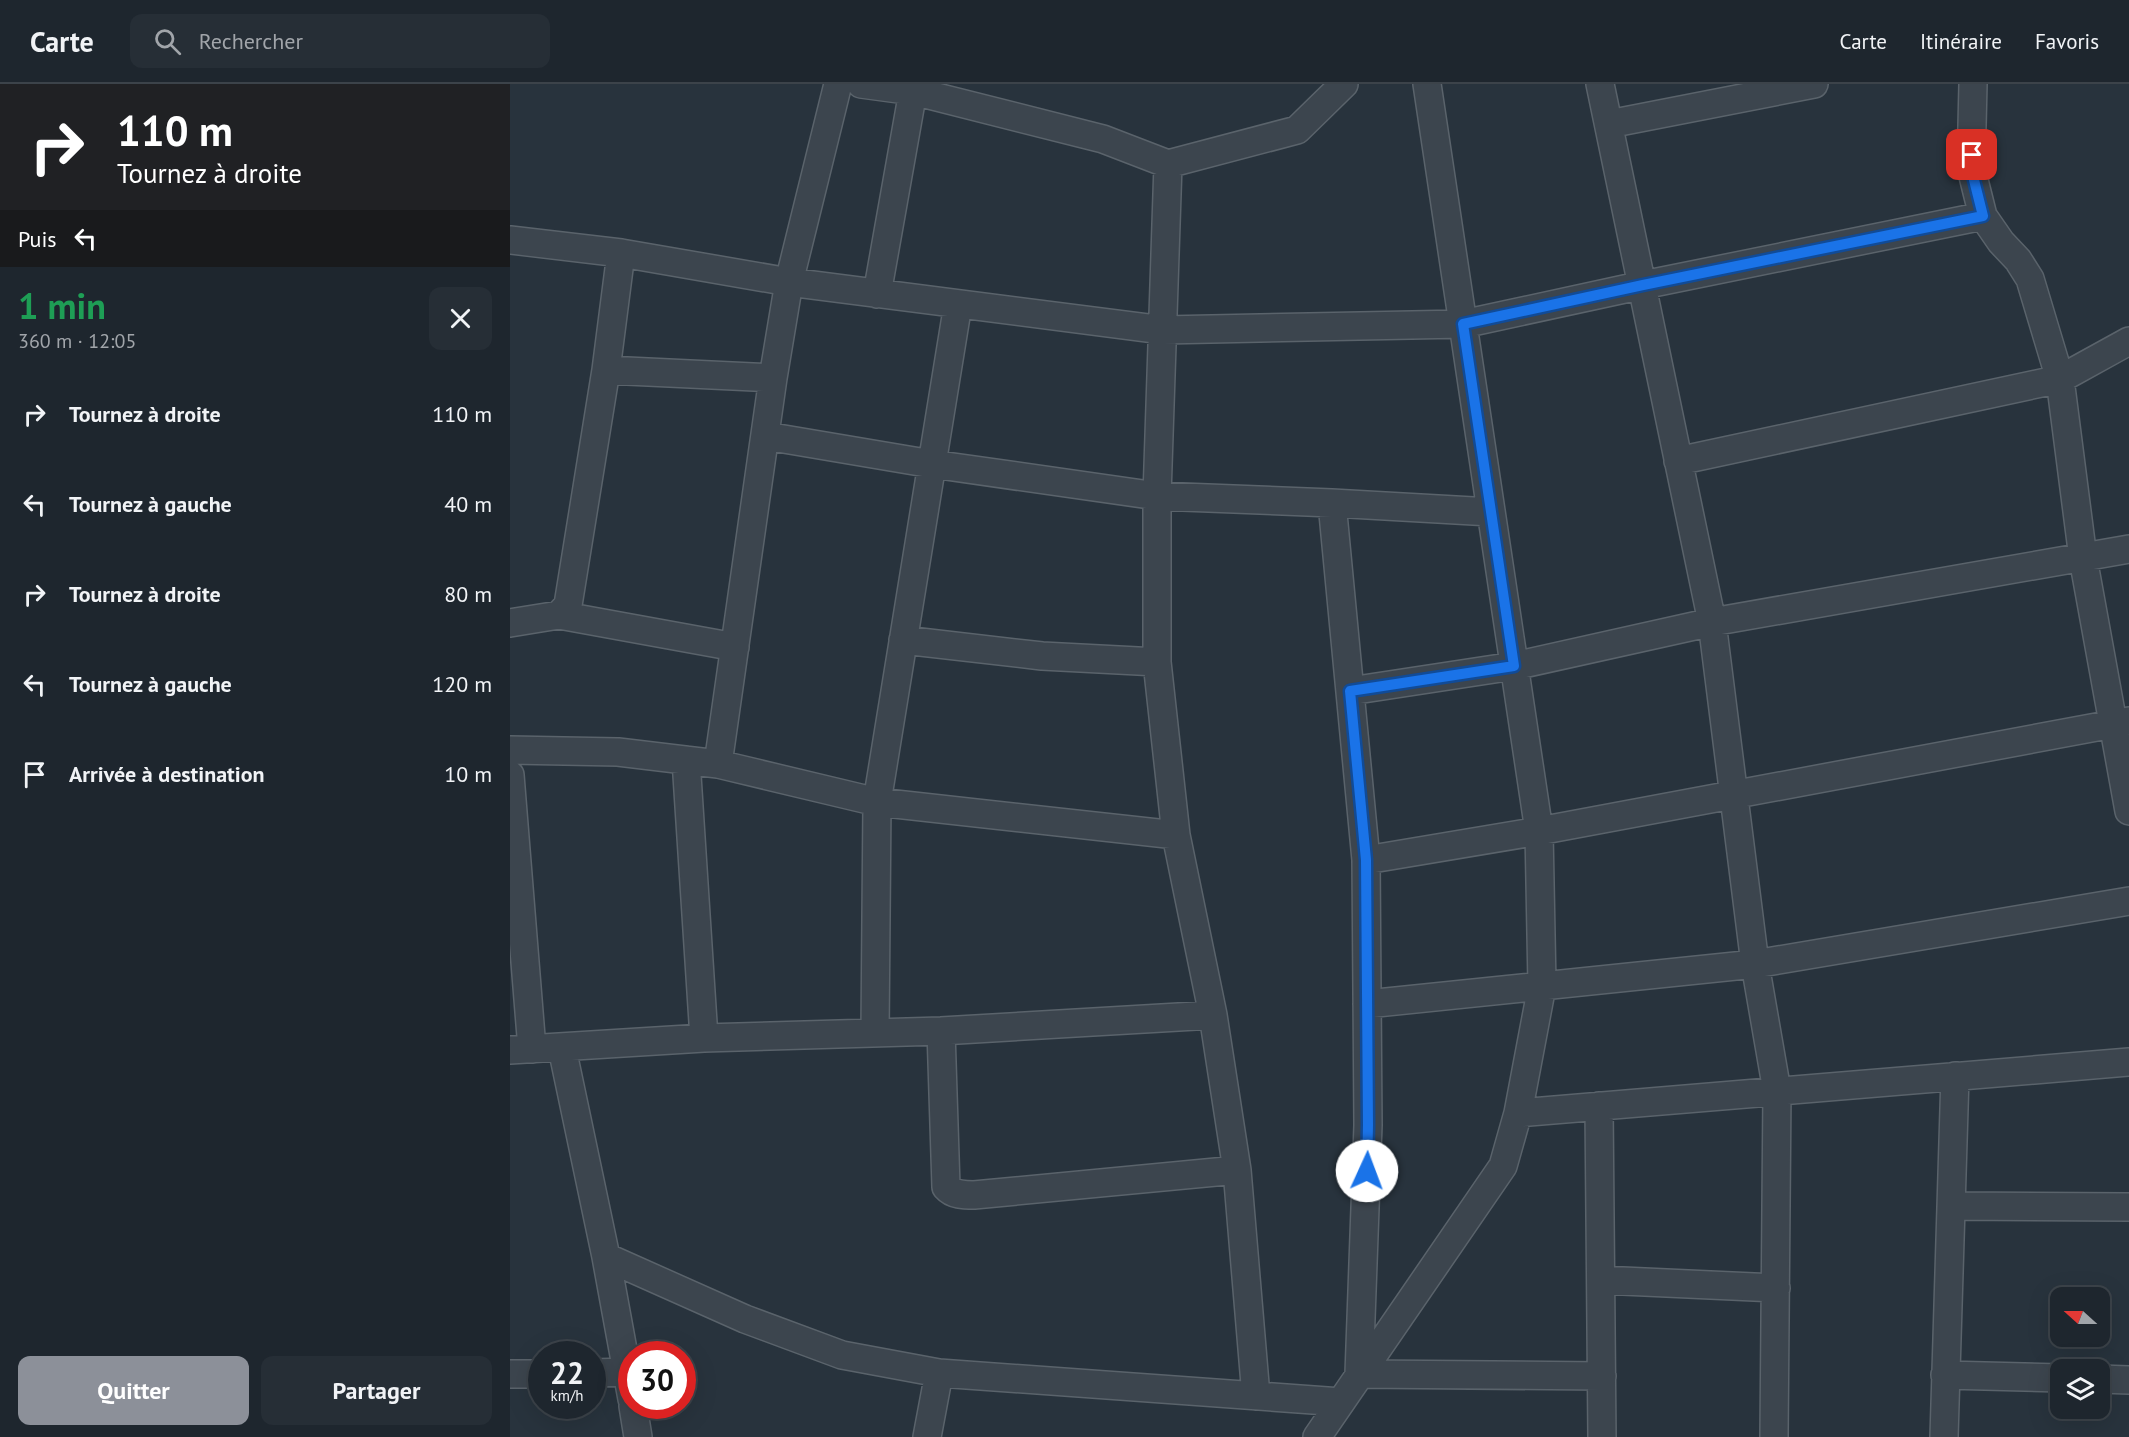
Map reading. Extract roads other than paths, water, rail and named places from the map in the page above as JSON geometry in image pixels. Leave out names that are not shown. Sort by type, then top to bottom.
[{"type":"street","points":[[718,764],[773,378],[789,282],[838,84]]},
{"type":"street","points":[[861,84],[913,91],[1103,139],[1168,164],[1296,130],[1344,84]]},
{"type":"street","points":[[1317,1437],[1503,1166],[1518,1113],[1542,986],[1539,831],[1426,84]]},
{"type":"street","points":[[1600,84],[1712,622],[1755,964],[1777,1091],[1774,1437]]},
{"type":"street","points":[[1609,124],[1814,84]]},
{"type":"street","points":[[1973,84],[1971,168],[1983,216],[2030,279],[2060,380],[2083,558],[2121,723],[2129,811]]},
{"type":"street","points":[[877,294],[913,91]]},
{"type":"street","points":[[1168,164],[1157,496],[1157,662],[1176,835],[1213,1015],[1237,1170],[1256,1396]]},
{"type":"street","points":[[510,240],[621,253],[789,282],[1163,330],[1463,324],[1983,216]]},
{"type":"street","points":[[559,615],[568,605],[606,370],[621,253]]},
{"type":"street","points":[[874,1032],[877,802],[958,304]]},
{"type":"street","points":[[1678,461],[2060,380],[2129,341]]},
{"type":"street","points":[[606,370],[773,378]]},
{"type":"street","points":[[766,436],[932,464],[1157,496],[1491,512]]},
{"type":"street","points":[[1332,503],[1366,860],[1368,1125],[1359,1374]]},
{"type":"street","points":[[1350,691],[1514,666],[1712,622],[2129,549]]},
{"type":"street","points":[[510,623],[559,615],[735,647]]},
{"type":"street","points":[[903,640],[1042,656],[1157,662]]},
{"type":"street","points":[[1366,860],[1539,831],[2121,723]]},
{"type":"street","points":[[510,750],[618,752],[718,764],[877,802],[1176,835]]},
{"type":"street","points":[[686,760],[704,1038]]},
{"type":"street","points":[[510,775],[521,1050],[704,1038],[941,1031],[1213,1015]]},
{"type":"street","points":[[1367,1004],[1755,964],[2129,901]]},
{"type":"street","points":[[941,1031],[946,1187],[950,1192],[974,1195],[1237,1170]]},
{"type":"street","points":[[562,1048],[621,1341]]},
{"type":"street","points":[[1518,1113],[2129,1062]]},
{"type":"street","points":[[1944,1437],[1955,1076]]},
{"type":"street","points":[[1599,1106],[1602,1437]]},
{"type":"street","points":[[1951,1206],[2129,1207]]},
{"type":"street","points":[[606,1257],[745,1319],[843,1355],[939,1373],[1341,1402]]},
{"type":"street","points":[[1601,1280],[1776,1288]]},
{"type":"street","points":[[927,1437],[939,1373]]},
{"type":"street","points":[[510,1374],[528,1374]]},
{"type":"street","points":[[1359,1374],[1602,1376]]},
{"type":"street","points":[[1946,1375],[2050,1378]]},
{"type":"street","points":[[2110,1379],[2129,1380]]},
{"type":"street","points":[[635,1419],[638,1437]]}]
